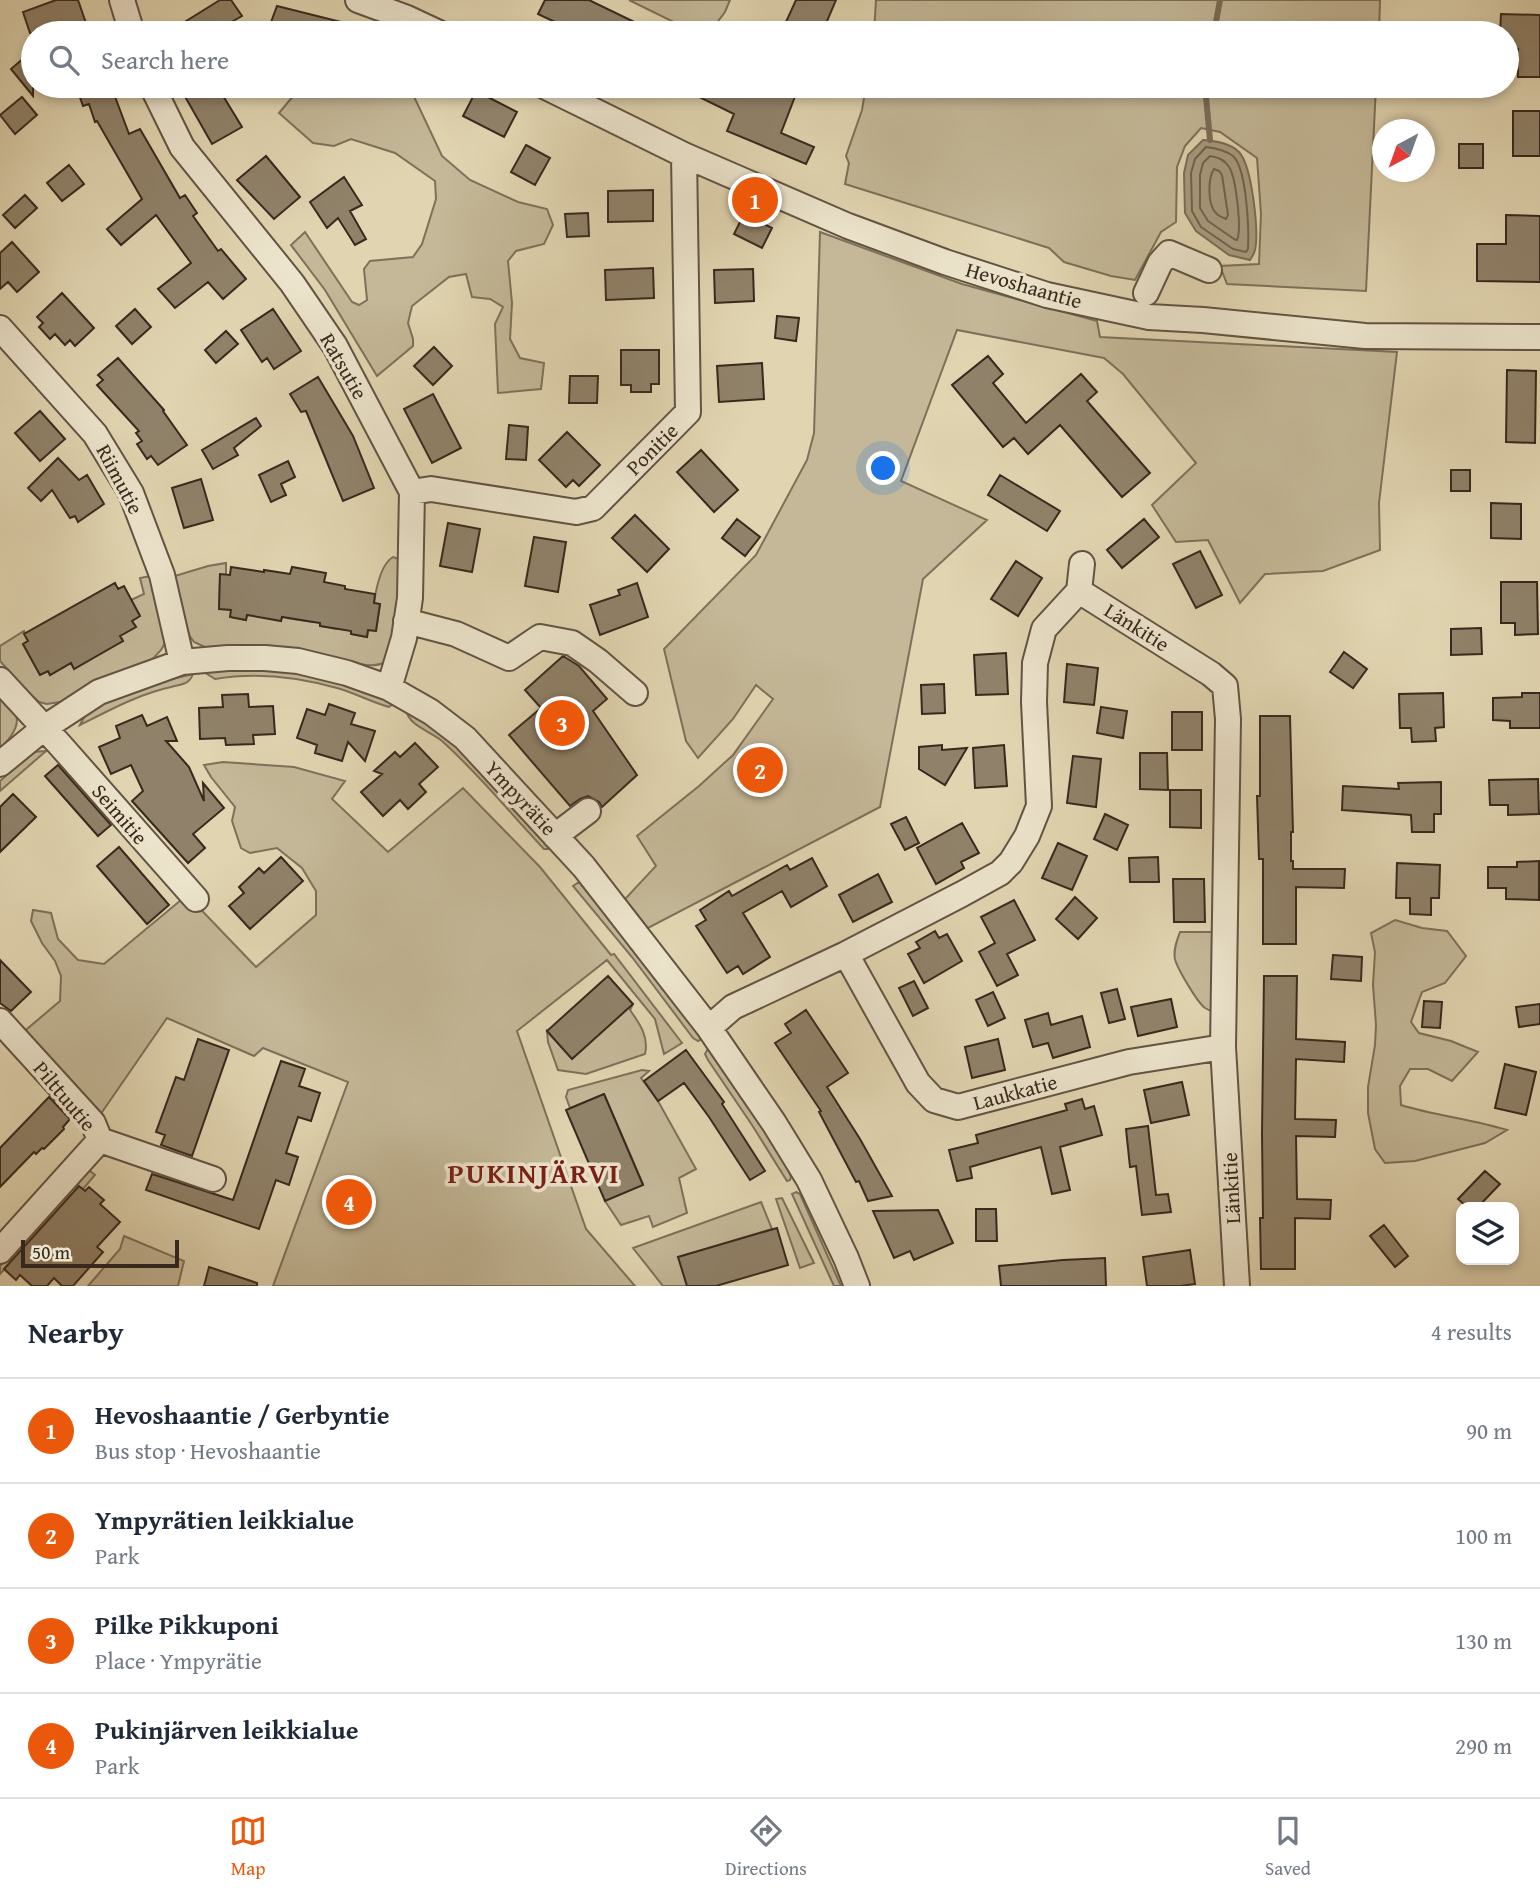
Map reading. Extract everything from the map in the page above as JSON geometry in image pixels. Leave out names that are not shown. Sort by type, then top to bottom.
[{"type":"street","points":[[122,0],[128,21]]},
{"type":"street","points":[[358,0],[413,21]]},
{"type":"street","name":"Ratsutie","points":[[158,98],[182,148],[292,283],[335,346],[412,492],[410,598],[404,638],[389,688]]},
{"type":"street","name":"Hevoshaantie","points":[[568,98],[684,155],[848,226],[945,262],[1047,295],[1149,317],[1365,336],[1540,337]]},
{"type":"street","name":"Ponitie","points":[[412,492],[431,489],[576,512],[593,508],[688,412],[684,155]]},
{"type":"street","points":[[1146,293],[1160,263],[1169,253],[1209,270]]},
{"type":"street","name":"Riimutie","points":[[0,328],[95,434],[131,493],[162,575],[182,662]]},
{"type":"street","points":[[709,1028],[733,1007],[846,954],[1000,873],[1011,862],[1027,836],[1039,806],[1034,663],[1044,629],[1079,590],[1082,564]]},
{"type":"street","name":"Länkitie","points":[[1079,590],[1211,674],[1224,686],[1228,719],[1223,1047],[1237,1286]]},
{"type":"street","points":[[406,621],[456,634],[509,658],[540,637],[572,643],[635,693]]},
{"type":"street","name":"Ympyrätie","points":[[0,764],[44,728],[99,692],[182,662],[228,657],[265,657],[298,661],[348,673],[389,688],[431,712],[465,738],[584,867],[709,1028],[809,1180],[857,1286]]},
{"type":"street","name":"Seimitie","points":[[0,680],[196,900]]},
{"type":"street","points":[[555,836],[588,811]]},
{"type":"street","name":"Laukkatie","points":[[846,954],[918,1083],[933,1100],[958,1107],[1129,1062],[1223,1047]]},
{"type":"street","name":"Pilttuutie","points":[[0,1021],[93,1123],[100,1140]]},
{"type":"street","points":[[0,1251],[100,1140],[213,1179]]},
{"type":"shaded area","points":[[629,0],[730,0],[718,21],[672,21]]},
{"type":"shaded area","points":[[876,0],[1380,0],[1379,21],[875,21]]},
{"type":"shaded area","points":[[292,98],[415,98],[442,156],[470,180],[518,202],[547,209],[553,225],[544,244],[516,251],[508,261],[512,303],[510,339],[520,358],[544,363],[541,389],[498,393],[495,324],[503,307],[490,299],[472,297],[466,274],[449,277],[412,306],[408,323],[413,346],[377,376],[325,290],[291,245],[305,232],[352,302],[359,305],[367,300],[364,269],[370,261],[413,257],[422,244],[436,199],[435,181],[395,153],[351,139],[334,146],[313,143],[279,113]]},
{"type":"shaded area","points":[[864,98],[1375,98],[1374,119],[1372,119],[1366,291],[1227,284],[1220,266],[1259,264],[1261,214],[1257,158],[1220,132],[1201,128],[1185,146],[1177,167],[1176,222],[1161,232],[1135,280],[1064,262],[1049,248],[845,184],[849,163],[846,156]]},
{"type":"shaded area","points":[[820,232],[962,284],[1097,321],[1100,337],[1397,352],[1379,503],[1380,550],[1323,571],[1265,574],[1240,603],[1208,540],[1176,542],[1152,505],[1196,463],[1123,374],[1104,358],[957,330],[901,481],[987,520],[923,579],[880,807],[648,928],[625,899],[656,866],[637,836],[733,755],[773,699],[756,685],[733,719],[698,758],[686,741],[664,649],[756,555],[807,460],[814,433]]},
{"type":"shaded area","points":[[393,557],[401,560],[400,620],[386,662],[376,665],[293,652],[207,648],[194,642],[189,635],[175,576],[226,563],[226,575],[220,575],[219,608],[231,610],[231,617],[246,620],[248,609],[281,621],[283,611],[287,618],[313,622],[322,617],[320,626],[336,629],[352,625],[351,634],[367,637],[368,630],[376,631],[380,604],[374,603],[376,591],[382,571]]},
{"type":"shaded area","points":[[151,576],[165,631],[165,643],[151,661],[91,684],[60,702],[47,704],[39,702],[0,661],[0,646],[24,631],[28,641],[23,644],[40,675],[48,671],[50,675],[71,663],[74,668],[123,641],[120,636],[136,627],[132,621],[140,616],[131,600],[144,594],[140,578]]},
{"type":"shaded area","points":[[227,668],[296,671],[339,681],[394,703],[389,707],[344,690],[307,681],[261,676],[215,679],[204,672]]},
{"type":"shaded area","points":[[193,674],[184,684],[136,698],[80,725],[85,716],[105,702],[135,690]]},
{"type":"shaded area","points":[[0,691],[13,707],[17,720],[13,734],[0,749]]},
{"type":"shaded area","points":[[406,710],[444,734],[474,761],[551,849],[544,849],[469,767],[442,741],[411,720]]},
{"type":"shaded area","points":[[46,751],[0,791],[0,781],[33,752]]},
{"type":"shaded area","points":[[223,762],[294,767],[345,781],[332,799],[388,852],[463,788],[540,867],[611,955],[614,954],[682,1043],[664,1054],[655,1019],[607,960],[517,1031],[586,1229],[635,1286],[273,1286],[348,1082],[263,1048],[254,1056],[167,1018],[98,1118],[21,1034],[60,1001],[61,976],[31,921],[33,910],[51,913],[58,939],[78,960],[104,964],[187,895],[256,967],[316,915],[316,891],[302,868],[277,848],[250,853],[241,848],[232,821],[235,807],[204,765]]},
{"type":"shaded area","points":[[579,882],[702,1039],[698,1041],[693,1038],[632,957],[573,886]]},
{"type":"shaded area","points":[[1395,920],[1422,928],[1447,931],[1466,956],[1445,983],[1422,992],[1411,1022],[1419,1033],[1451,1041],[1478,1052],[1452,1081],[1428,1069],[1410,1069],[1400,1086],[1401,1105],[1507,1130],[1485,1143],[1415,1161],[1385,1163],[1375,1149],[1368,1113],[1368,1087],[1376,1025],[1373,985],[1375,952],[1371,933]]},
{"type":"shaded area","points":[[1180,932],[1215,932],[1215,1013],[1205,1008],[1197,999],[1175,959]]},
{"type":"shaded area","points":[[633,1004],[630,1010],[645,1036],[645,1054],[586,1074],[558,1070],[547,1031],[572,1058]]},
{"type":"shaded area","points":[[709,1047],[788,1169],[790,1180],[787,1181],[708,1060],[705,1054]]},
{"type":"shaded area","points":[[642,1070],[649,1071],[641,1078],[658,1101],[696,1169],[679,1178],[687,1213],[653,1227],[649,1216],[621,1225],[605,1201],[643,1184],[604,1094],[570,1108],[566,1097],[568,1090]]},
{"type":"shaded area","points":[[90,1171],[95,1175],[83,1189],[79,1187],[0,1274],[0,1266],[82,1174]]},
{"type":"shaded area","points":[[792,1194],[800,1194],[841,1286],[834,1286]]},
{"type":"shaded area","points":[[782,1198],[814,1263],[800,1268],[776,1199]]},
{"type":"shaded area","points":[[761,1202],[772,1229],[679,1257],[687,1286],[663,1286],[633,1248]]},
{"type":"shaded area","points":[[124,1236],[184,1261],[178,1286],[88,1286],[120,1249]]},
{"type":"water","points":[[1203,140],[1231,146],[1244,159],[1255,214],[1256,241],[1250,260],[1229,255],[1196,231],[1185,213],[1184,173],[1188,155]]},
{"type":"building","points":[[56,0],[78,0],[85,21],[26,21],[23,12]]},
{"type":"building","points":[[220,0],[231,0],[242,16],[233,21],[186,21]]},
{"type":"building","points":[[545,0],[589,0],[632,21],[553,21],[538,14]]},
{"type":"building","points":[[796,0],[836,0],[827,21],[786,21]]},
{"type":"building","points":[[277,6],[337,21],[271,21]]},
{"type":"building","points":[[1501,14],[1540,15],[1540,77],[1519,77],[1519,21],[1501,21]]},
{"type":"building","points":[[21,60],[21,81],[11,69]]},
{"type":"building","points":[[21,98],[37,115],[15,134],[0,115]]},
{"type":"building","points":[[80,98],[116,98],[129,134],[140,129],[180,198],[185,195],[197,213],[193,216],[218,251],[221,249],[246,279],[223,299],[208,282],[175,308],[158,289],[191,263],[156,215],[121,245],[107,229],[142,199],[97,121],[95,122],[89,104],[83,106]]},
{"type":"building","points":[[186,98],[224,98],[242,127],[212,144]]},
{"type":"building","points":[[472,98],[490,98],[517,112],[504,137],[463,116]]},
{"type":"building","points":[[701,98],[794,98],[781,133],[814,147],[806,164],[727,131],[734,114]]},
{"type":"building","points":[[1513,111],[1540,111],[1540,156],[1513,156]]},
{"type":"building","points":[[1459,144],[1483,144],[1483,168],[1459,168]]},
{"type":"building","points":[[526,145],[550,158],[535,185],[511,172]]},
{"type":"building","points":[[266,156],[300,197],[274,219],[237,180]]},
{"type":"building","points":[[69,165],[84,184],[62,201],[47,183]]},
{"type":"building","points":[[344,177],[362,205],[350,211],[366,239],[355,245],[338,218],[327,228],[310,202]]},
{"type":"building","points":[[653,190],[653,221],[608,222],[608,191]]},
{"type":"building","points":[[25,195],[37,208],[15,228],[3,215]]},
{"type":"building","points":[[588,213],[589,236],[567,237],[565,214]]},
{"type":"building","points":[[744,214],[772,228],[762,248],[734,234]]},
{"type":"building","points":[[1506,215],[1540,216],[1540,282],[1477,281],[1477,244],[1506,244]]},
{"type":"building","points":[[12,242],[39,272],[17,292],[8,282],[0,289],[0,253]]},
{"type":"building","points":[[653,268],[654,298],[606,300],[605,270]]},
{"type":"building","points":[[753,269],[754,301],[715,303],[714,270]]},
{"type":"building","points":[[62,293],[94,328],[75,346],[70,340],[65,345],[55,334],[50,339],[39,327],[43,323],[37,317]]},
{"type":"building","points":[[135,309],[151,327],[132,344],[116,326]]},
{"type":"building","points":[[273,309],[301,351],[274,369],[267,358],[262,362],[241,330]]},
{"type":"building","points":[[777,316],[799,318],[796,341],[775,338]]},
{"type":"building","points":[[226,331],[238,344],[216,363],[205,350]]},
{"type":"building","points":[[434,347],[452,366],[433,385],[414,366]]},
{"type":"building","points":[[621,350],[659,350],[659,384],[651,384],[651,392],[631,392],[631,385],[621,385]]},
{"type":"building","points":[[988,356],[1003,374],[993,383],[1026,423],[1081,374],[1097,392],[1087,401],[1150,473],[1122,497],[1060,425],[1028,454],[1014,438],[1003,447],[952,385]]},
{"type":"building","points":[[118,358],[164,410],[187,445],[158,465],[151,456],[147,459],[137,444],[142,441],[136,433],[139,431],[97,385],[103,380],[98,375]]},
{"type":"building","points":[[762,363],[764,399],[719,402],[717,366]]},
{"type":"building","points":[[1507,370],[1536,371],[1535,443],[1506,442]]},
{"type":"building","points":[[570,376],[598,376],[597,403],[569,403]]},
{"type":"building","points":[[318,377],[353,436],[374,488],[343,501],[306,411],[301,412],[290,394]]},
{"type":"building","points":[[433,394],[461,448],[432,463],[404,409]]},
{"type":"building","points":[[40,411],[65,439],[40,461],[15,433]]},
{"type":"building","points":[[256,418],[261,426],[234,448],[238,455],[213,469],[202,450]]},
{"type":"building","points":[[509,425],[528,427],[526,460],[506,459]]},
{"type":"building","points":[[567,432],[600,465],[579,486],[573,480],[566,487],[539,460]]},
{"type":"building","points":[[701,450],[738,490],[714,512],[677,472]]},
{"type":"building","points":[[58,458],[79,480],[87,475],[104,504],[78,522],[75,516],[70,518],[52,490],[41,501],[28,488]]},
{"type":"building","points":[[288,461],[295,477],[281,484],[286,495],[271,502],[259,475]]},
{"type":"building","points":[[1451,470],[1470,470],[1470,491],[1451,491]]},
{"type":"building","points":[[1000,475],[1060,511],[1047,531],[988,495]]},
{"type":"building","points":[[201,479],[213,520],[184,528],[172,488]]},
{"type":"building","points":[[1491,503],[1521,504],[1521,539],[1491,538]]},
{"type":"building","points":[[635,515],[669,549],[647,572],[612,538]]},
{"type":"building","points":[[737,519],[760,537],[745,556],[722,538]]},
{"type":"building","points":[[1144,519],[1159,537],[1122,568],[1107,550]]},
{"type":"building","points":[[448,523],[480,529],[472,572],[440,566]]},
{"type":"building","points":[[534,537],[566,542],[558,592],[525,586]]},
{"type":"building","points":[[1200,551],[1222,595],[1196,608],[1173,564]]},
{"type":"building","points":[[1016,561],[1042,578],[1018,616],[991,599]]},
{"type":"building","points":[[231,567],[290,574],[292,567],[326,573],[324,582],[375,594],[374,603],[380,604],[376,631],[368,630],[367,637],[351,634],[351,631],[320,626],[320,623],[282,617],[281,621],[247,615],[246,620],[230,617],[231,610],[219,609],[220,574],[230,575]]},
{"type":"building","points":[[1501,582],[1537,582],[1538,634],[1515,635],[1515,623],[1501,623]]},
{"type":"building","points":[[115,583],[118,589],[124,586],[140,616],[132,621],[136,627],[120,636],[123,641],[74,669],[71,663],[50,675],[48,671],[40,675],[23,644],[28,641],[24,634]]},
{"type":"building","points":[[637,583],[648,617],[600,635],[590,605],[620,595],[618,590]]},
{"type":"building","points":[[1481,628],[1482,654],[1451,655],[1451,629]]},
{"type":"building","points":[[1344,652],[1367,669],[1353,688],[1330,672]]},
{"type":"building","points":[[1006,653],[1008,694],[976,695],[974,655]]},
{"type":"building","points":[[563,656],[579,666],[607,699],[593,711],[637,775],[602,807],[588,796],[570,806],[509,735],[541,708],[525,690]]},
{"type":"building","points":[[1067,664],[1098,668],[1094,705],[1064,702]]},
{"type":"building","points":[[944,684],[945,713],[922,714],[921,685]]},
{"type":"building","points":[[1443,693],[1444,727],[1435,728],[1436,741],[1412,742],[1411,728],[1400,728],[1399,694]]},
{"type":"building","points":[[1522,693],[1540,693],[1540,728],[1510,728],[1510,721],[1493,720],[1493,698],[1522,697]]},
{"type":"building","points":[[248,694],[249,707],[273,706],[275,734],[253,735],[254,744],[226,745],[225,738],[200,739],[199,708],[223,707],[222,695]]},
{"type":"building","points":[[329,704],[355,713],[351,724],[375,731],[365,761],[348,742],[342,761],[315,753],[317,745],[297,738],[307,709],[325,715]]},
{"type":"building","points":[[1101,707],[1127,711],[1123,738],[1097,733]]},
{"type":"building","points":[[1172,712],[1202,712],[1202,750],[1172,750]]},
{"type":"building","points":[[142,715],[147,726],[167,717],[177,741],[166,741],[189,767],[204,801],[203,783],[224,808],[193,834],[205,848],[188,863],[132,801],[143,791],[131,765],[111,774],[99,747],[120,738],[116,726]]},
{"type":"building","points":[[1260,716],[1290,716],[1293,869],[1345,869],[1344,888],[1296,887],[1296,944],[1263,944],[1263,859],[1259,859],[1257,796],[1260,796]]},
{"type":"building","points":[[415,743],[438,767],[419,784],[426,792],[408,809],[400,800],[383,816],[361,792],[382,774],[374,771],[395,752],[400,757]]},
{"type":"building","points":[[942,745],[942,750],[967,748],[945,785],[919,769],[919,747]]},
{"type":"building","points":[[1004,745],[1007,786],[975,788],[973,748]]},
{"type":"building","points":[[1140,753],[1167,753],[1168,790],[1140,789]]},
{"type":"building","points":[[1073,756],[1101,759],[1096,807],[1067,803]]},
{"type":"building","points":[[58,765],[111,825],[98,836],[45,776]]},
{"type":"building","points":[[1538,779],[1539,814],[1508,815],[1508,805],[1490,805],[1489,780]]},
{"type":"building","points":[[1441,782],[1441,814],[1434,814],[1434,832],[1412,832],[1411,815],[1342,810],[1343,786],[1399,789],[1398,783]]},
{"type":"building","points":[[1170,790],[1201,790],[1201,828],[1170,827]]},
{"type":"building","points":[[13,794],[36,817],[0,852],[0,807]]},
{"type":"building","points":[[1105,814],[1128,825],[1117,850],[1094,839]]},
{"type":"building","points":[[906,817],[919,843],[905,850],[891,824]]},
{"type":"building","points":[[962,823],[979,853],[961,862],[964,868],[936,884],[917,848]]},
{"type":"building","points":[[1058,843],[1087,856],[1072,890],[1042,878]]},
{"type":"building","points":[[119,847],[169,905],[147,924],[97,866]]},
{"type":"building","points":[[281,857],[303,881],[250,929],[229,906],[244,893],[239,887],[259,868],[264,873]]},
{"type":"building","points":[[1158,857],[1159,882],[1130,882],[1129,858]]},
{"type":"building","points":[[812,858],[827,886],[791,907],[782,891],[743,913],[770,957],[743,974],[738,966],[727,973],[696,926],[706,920],[700,910],[729,891],[732,896],[787,865],[790,870]]},
{"type":"building","points":[[1539,861],[1539,900],[1506,899],[1506,888],[1488,888],[1488,867],[1517,867],[1517,862]]},
{"type":"building","points":[[1397,863],[1440,865],[1439,898],[1431,898],[1431,915],[1410,914],[1410,898],[1396,898]]},
{"type":"building","points":[[878,874],[892,902],[853,922],[839,895]]},
{"type":"building","points":[[1173,879],[1204,879],[1205,922],[1174,922]]},
{"type":"building","points":[[1075,897],[1097,918],[1078,939],[1056,919]]},
{"type":"building","points":[[1014,900],[1035,940],[1007,954],[1018,975],[997,986],[979,952],[995,943],[981,917]]},
{"type":"building","points":[[935,931],[939,938],[947,934],[962,961],[924,983],[908,954],[920,948],[916,942]]},
{"type":"building","points":[[1333,955],[1362,957],[1361,981],[1331,979]]},
{"type":"building","points":[[0,960],[31,992],[11,1011],[0,1003]]},
{"type":"building","points":[[608,976],[633,1004],[572,1059],[547,1031]]},
{"type":"building","points":[[1264,976],[1297,976],[1296,1039],[1345,1042],[1344,1062],[1296,1059],[1295,1119],[1336,1120],[1335,1137],[1296,1136],[1297,1199],[1331,1200],[1330,1219],[1295,1218],[1295,1269],[1261,1269]]},
{"type":"building","points":[[914,981],[928,1008],[913,1016],[899,988]]},
{"type":"building","points":[[1117,989],[1125,1019],[1109,1023],[1101,993]]},
{"type":"building","points":[[993,992],[1005,1018],[988,1026],[976,1000]]},
{"type":"building","points":[[1171,999],[1177,1027],[1138,1036],[1131,1007]]},
{"type":"building","points":[[1424,1001],[1442,1002],[1440,1028],[1422,1027]]},
{"type":"building","points":[[1540,1004],[1540,1024],[1519,1027],[1516,1007]]},
{"type":"building","points":[[806,1010],[848,1073],[827,1087],[892,1196],[868,1201],[819,1112],[821,1111],[775,1043],[791,1033],[785,1024]]},
{"type":"building","points":[[1048,1013],[1051,1025],[1082,1016],[1090,1047],[1053,1058],[1048,1043],[1033,1047],[1025,1020]]},
{"type":"building","points":[[198,1039],[229,1050],[192,1156],[161,1145],[165,1135],[156,1132],[176,1077],[184,1080]]},
{"type":"building","points":[[998,1039],[1005,1070],[972,1078],[965,1047]]},
{"type":"building","points":[[686,1050],[724,1102],[722,1104],[765,1171],[750,1180],[684,1083],[658,1101],[644,1081]]},
{"type":"building","points":[[281,1061],[305,1069],[299,1086],[320,1093],[311,1121],[298,1117],[286,1153],[298,1157],[289,1185],[276,1180],[259,1229],[146,1190],[152,1174],[233,1200]]},
{"type":"building","points":[[1505,1064],[1536,1072],[1526,1115],[1495,1108]]},
{"type":"building","points":[[1182,1082],[1189,1115],[1151,1123],[1144,1090]]},
{"type":"building","points":[[604,1094],[643,1185],[605,1201],[566,1110]]},
{"type":"building","points":[[49,1097],[70,1119],[44,1149],[36,1154],[34,1152],[0,1187],[0,1148]]},
{"type":"building","points":[[1082,1099],[1085,1109],[1094,1106],[1102,1135],[1060,1147],[1070,1190],[1052,1194],[1041,1147],[970,1167],[972,1178],[957,1181],[949,1150],[978,1143],[976,1135],[1067,1110],[1065,1104]]},
{"type":"building","points":[[1148,1126],[1156,1195],[1168,1194],[1171,1212],[1142,1215],[1136,1166],[1130,1167],[1126,1129]]},
{"type":"building","points":[[1485,1171],[1500,1184],[1483,1202],[1461,1202],[1458,1199]]},
{"type":"building","points":[[79,1186],[85,1191],[89,1187],[104,1200],[100,1204],[120,1222],[97,1247],[103,1252],[73,1286],[62,1286],[54,1278],[47,1286],[32,1286],[20,1275],[16,1280],[4,1269]]},
{"type":"building","points":[[976,1209],[996,1209],[997,1241],[976,1241]]},
{"type":"building","points":[[938,1210],[953,1243],[914,1260],[910,1251],[894,1258],[873,1211]]},
{"type":"building","points":[[1384,1225],[1408,1256],[1395,1267],[1370,1236]]},
{"type":"building","points":[[777,1228],[788,1265],[716,1286],[687,1286],[678,1257]]},
{"type":"building","points":[[1190,1250],[1195,1284],[1147,1286],[1143,1257]]},
{"type":"building","points":[[1105,1258],[1106,1286],[1001,1286],[999,1266]]},
{"type":"building","points":[[209,1267],[257,1283],[257,1286],[204,1286]]},
{"type":"waterway","points":[[1216,21],[1220,0]]},
{"type":"waterway","points":[[1206,98],[1210,140]]},
{"type":"place","name":"Hevoshaantie / Gerbyntie","points":[[755,200]]},
{"type":"place","name":"Pilke Pikkuponi","points":[[562,723]]},
{"type":"place","name":"Ympyrätien leikkialue","points":[[760,770]]},
{"type":"place","name":"Pukinjärven leikkialue","points":[[349,1202]]},
{"type":"district","name":"PUKINJÄRVI","points":[[534,1172]]}]
